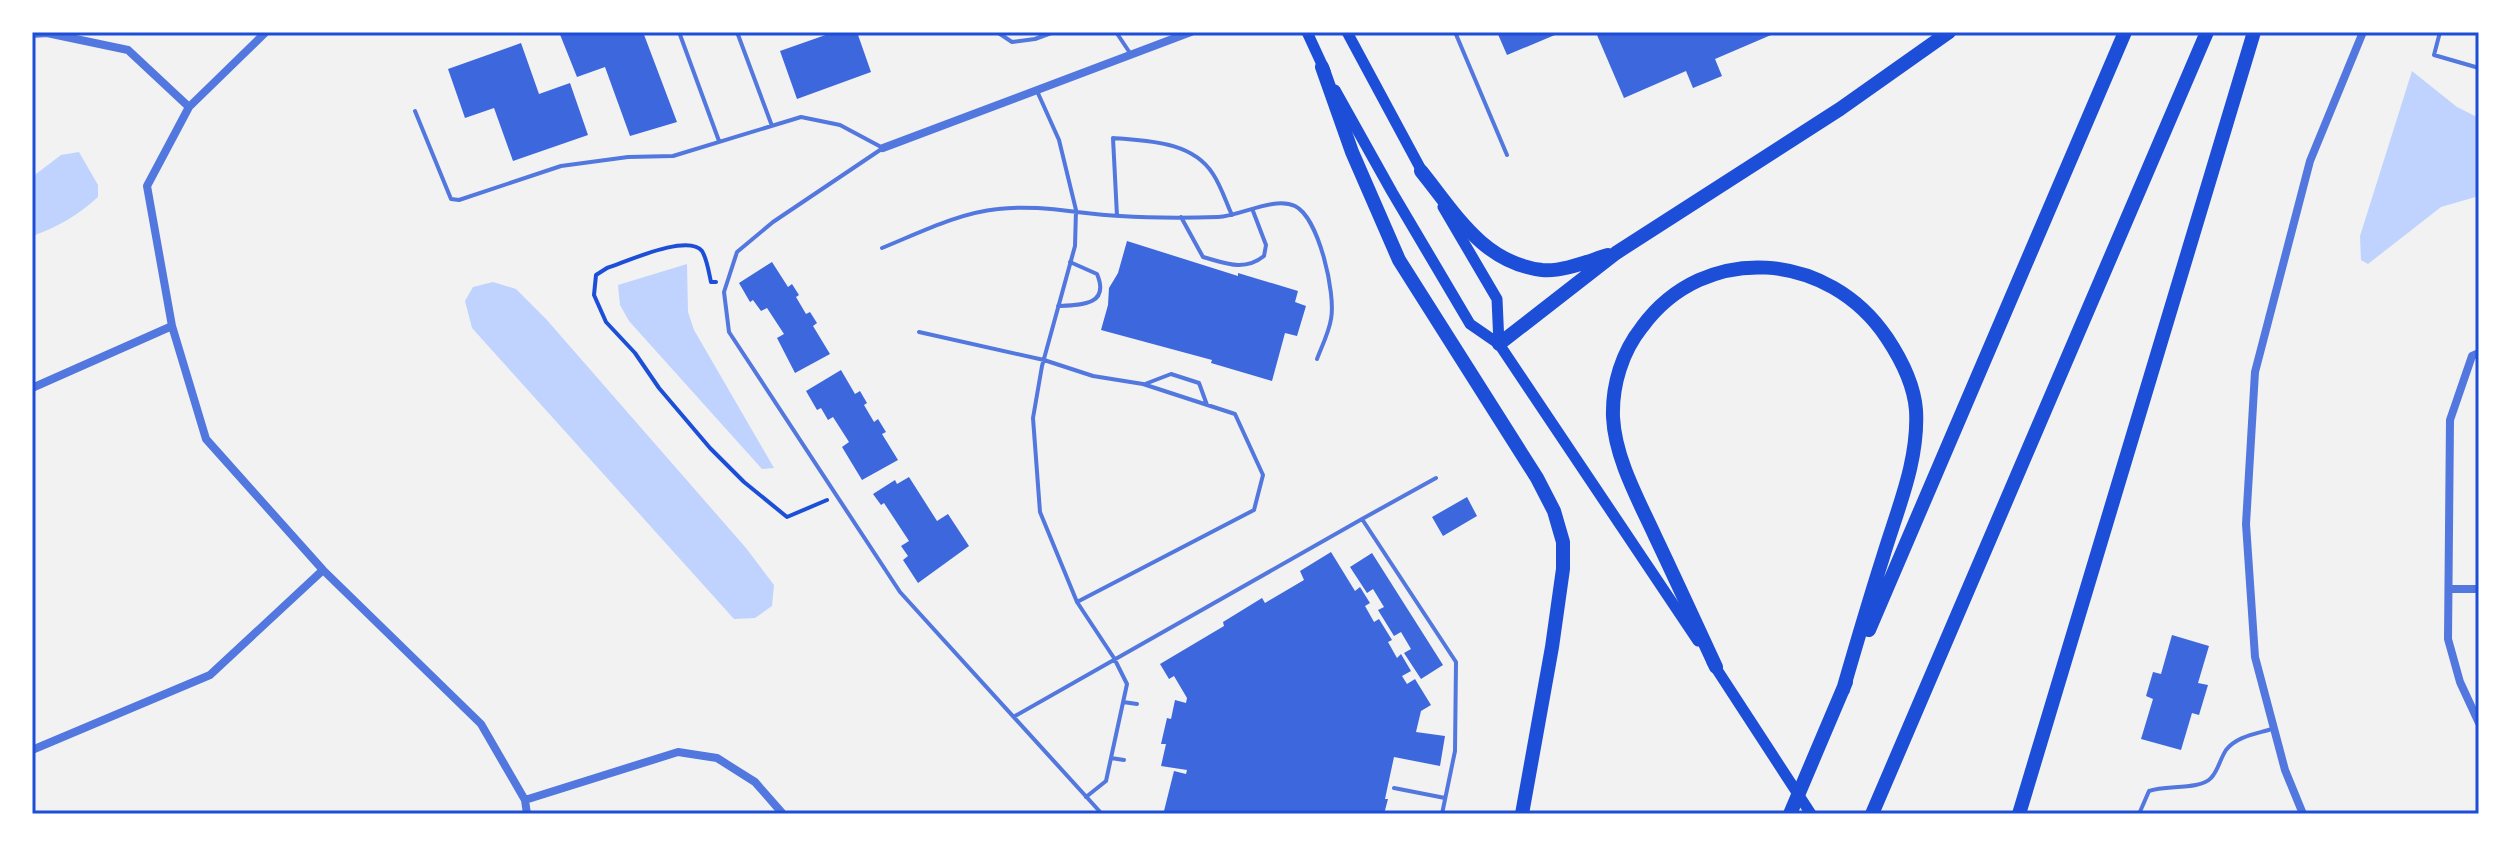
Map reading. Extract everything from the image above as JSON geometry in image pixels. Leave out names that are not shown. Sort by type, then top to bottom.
[{"type":"highway","points":[[1499,344],[1616,253],[1840,109],[1949,32]]},
{"type":"highway","points":[[1790,814],[2125,32]]},
{"type":"highway","points":[[1872,814],[2207,32]]},
{"type":"highway","points":[[2019,814],[2254,32]]},
{"type":"highway","points":[[1322,67],[1352,152],[1399,260],[1537,478],[1554,511],[1563,542],[1563,569],[1554,634],[1522,814]]},
{"type":"highway","points":[[1421,171],[1491,253],[1544,270],[1568,267],[1616,253]]},
{"type":"highway","points":[[1716,667],[1631,484],[1619,447],[1613,418],[1620,365],[1638,331],[1674,292],[1704,278],[1735,269],[1765,268],[1798,272],[1829,284],[1855,302],[1879,326],[1896,351],[1909,379],[1916,408],[1916,441],[1908,477],[1843,690]]},
{"type":"main road","points":[[1307,32],[1322,67],[1470,324],[1499,344],[1811,814]]},
{"type":"main road","points":[[1347,32],[1421,171],[1497,299],[1499,344]]},
{"type":"street","points":[[266,32],[189,107],[147,186],[172,326],[206,439],[323,570],[481,724],[525,800],[527,814]]},
{"type":"street","points":[[883,148],[1191,32]]},
{"type":"street","points":[[2303,814],[2285,770],[2255,657],[2246,524],[2255,372],[2310,161],[2363,32]]},
{"type":"street","points":[[32,34],[47,33],[128,50],[189,107]]},
{"type":"street","points":[[32,388],[172,326]]},
{"type":"street","points":[[2479,353],[2472,356],[2450,420],[2448,639],[2460,682],[2479,723]]},
{"type":"street","points":[[32,750],[210,675],[323,570]]},
{"type":"street","points":[[2449,589],[2479,589]]},
{"type":"street","points":[[525,800],[678,752],[717,758],[755,782],[783,814]]},
{"type":"lane","points":[[679,32],[719,141]]},
{"type":"lane","points":[[737,32],[772,126]]},
{"type":"lane","points":[[997,32],[1012,42],[1035,39],[1054,32]]},
{"type":"lane","points":[[1116,32],[1131,56]]},
{"type":"lane","points":[[1455,32],[1507,155]]},
{"type":"lane","points":[[2440,32],[2434,55],[2479,68]]},
{"type":"lane","points":[[1037,91],[1059,140],[1076,210],[1075,246],[1044,360],[1033,418],[1040,512],[1077,602],[1114,658],[1127,684],[1106,781],[1086,797]]},
{"type":"lane","points":[[415,111],[451,199],[459,200],[561,166],[628,157],[673,156],[801,117],[840,125],[883,148],[773,222],[737,252],[724,292],[729,332],[900,592],[1102,814]]},
{"type":"lane","points":[[1117,216],[1113,138],[1159,142],[1188,152],[1212,171],[1232,216]]},
{"type":"lane","points":[[882,248],[945,222],[998,209],[1076,210],[1117,216],[1232,216],[1285,203],[1298,207],[1319,242],[1332,292],[1331,318],[1317,359]]},
{"type":"lane","points":[[1181,217],[1194,246],[1203,257],[1241,267],[1255,263],[1264,256],[1266,245],[1253,211]]},
{"type":"lane","points":[[1058,306],[1081,305],[1093,301],[1100,294],[1102,284],[1097,274],[1070,262]]},
{"type":"lane","points":[[919,332],[1044,360],[1093,376],[1143,384],[1235,414],[1263,475],[1254,510],[1077,602]]},
{"type":"lane","points":[[1143,384],[1171,374],[1199,383],[1207,405]]},
{"type":"lane","points":[[1015,716],[1436,478]]},
{"type":"lane","points":[[1362,519],[1456,662],[1455,751],[1442,814]]},
{"type":"lane","points":[[1123,702],[1137,704]]},
{"type":"lane","points":[[2139,814],[2149,791],[2161,786],[2200,785],[2211,779],[2227,750],[2239,739],[2274,728]]},
{"type":"lane","points":[[1111,758],[1124,760]]},
{"type":"lane","points":[[1394,788],[1445,798]]},
{"type":"path","points":[[726,283],[711,282],[703,252],[696,246],[680,244],[607,268],[596,275],[594,295],[606,322],[635,353],[659,388],[710,448],[769,503],[787,517],[836,495]]},
{"type":"water","points":[[2412,71],[2457,107],[2479,118],[2479,196],[2441,207],[2368,264],[2361,260],[2360,236]]},
{"type":"water","points":[[79,152],[98,185],[98,197],[67,220],[32,236],[32,177],[61,155]]},
{"type":"water","points":[[687,264],[688,312],[694,330],[774,468],[762,469],[629,321],[620,305],[618,285]]},
{"type":"water","points":[[493,282],[516,289],[546,319],[746,548],[774,585],[772,606],[755,618],[734,619],[472,328],[465,301],[473,287]]},
{"type":"building","points":[[559,32],[643,32],[677,122],[630,136],[605,67],[577,77]]},
{"type":"building","points":[[834,32],[857,32],[871,72],[797,99],[780,51]]},
{"type":"building","points":[[1497,32],[1562,32],[1507,55]]},
{"type":"building","points":[[1604,32],[1778,32],[1715,59],[1722,76],[1693,88],[1686,71],[1624,98],[1597,35]]},
{"type":"building","points":[[521,43],[539,94],[570,83],[588,135],[513,161],[494,108],[465,118],[448,69]]},
{"type":"building","points":[[1127,241],[1238,276],[1238,273],[1298,291],[1295,302],[1306,306],[1297,336],[1285,333],[1272,381],[1211,363],[1212,360],[1101,330],[1109,288],[1118,273]]},
{"type":"building","points":[[772,262],[788,287],[792,284],[806,314],[810,312],[817,323],[813,326],[830,354],[795,373],[777,338],[784,334],[767,308],[761,311],[753,300],[750,302],[739,283]]},
{"type":"building","points":[[841,370],[855,394],[860,391],[874,422],[878,419],[886,432],[882,434],[898,460],[862,480],[842,447],[849,442],[833,417],[828,420],[821,408],[817,410],[806,391]]},
{"type":"building","points":[[909,477],[937,521],[948,514],[969,546],[918,583],[903,560],[908,556],[901,546],[909,541],[884,503],[881,505],[873,494],[895,480],[897,484]]},
{"type":"building","points":[[1467,497],[1477,516],[1443,536],[1432,517]]},
{"type":"building","points":[[1331,552],[1355,591],[1360,587],[1370,603],[1365,606],[1374,622],[1379,619],[1392,640],[1388,642],[1397,658],[1401,654],[1411,671],[1402,676],[1407,684],[1415,679],[1431,705],[1421,711],[1416,732],[1445,736],[1440,766],[1394,757],[1384,814],[1176,814],[1164,811],[1174,771],[1186,774],[1187,770],[1161,766],[1166,744],[1161,744],[1175,700],[1186,703],[1187,698],[1174,676],[1169,679],[1160,664],[1224,626],[1223,622],[1262,598],[1265,603],[1304,580],[1300,571]]},
{"type":"building","points":[[1372,553],[1443,665],[1421,679],[1404,653],[1411,649],[1401,632],[1394,636],[1378,610],[1384,607],[1373,589],[1367,593],[1350,567]]},
{"type":"building","points":[[2172,635],[2209,646],[2198,683],[2208,685],[2199,715],[2192,713],[2181,750],[2141,739],[2153,699],[2146,696],[2153,672],[2161,674]]}]
